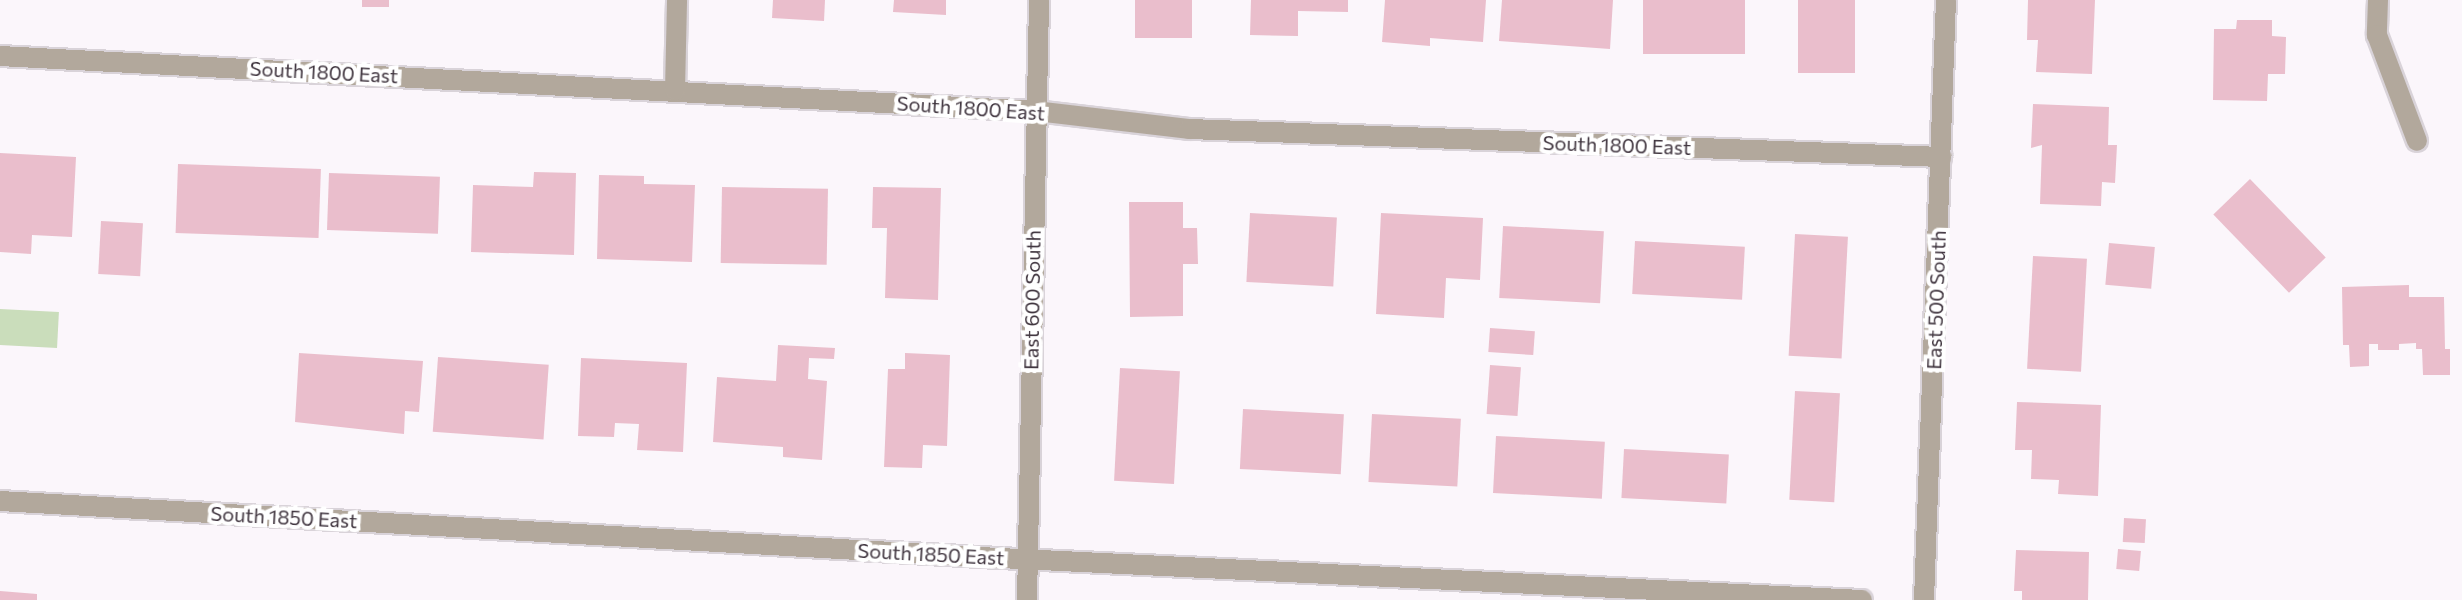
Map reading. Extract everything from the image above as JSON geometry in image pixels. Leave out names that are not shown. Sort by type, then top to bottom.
[{"type":"street","points":[[675,90],[677,0]]},
{"type":"street","name":"East 600 South","points":[[1027,600],[1039,0]]},
{"type":"street","name":"East 500 South","points":[[1924,600],[1946,0]]},
{"type":"street","points":[[2378,0],[2377,35],[2417,141]]},
{"type":"street","name":"South 1800 East","points":[[0,56],[1036,111],[1189,129],[1941,157]]},
{"type":"street","name":"South 1850 East","points":[[0,501],[1028,559],[1862,600]]},
{"type":"green space","points":[[0,309],[59,312],[57,348],[0,345]]},
{"type":"building","points":[[362,0],[389,0],[389,7],[362,7]]},
{"type":"building","points":[[773,0],[825,0],[824,21],[772,18]]},
{"type":"building","points":[[894,0],[946,0],[946,15],[893,12]]},
{"type":"building","points":[[1135,0],[1192,0],[1192,38],[1135,38]]},
{"type":"building","points":[[1251,0],[1348,0],[1348,12],[1298,11],[1298,36],[1250,35]]},
{"type":"building","points":[[1385,0],[1486,0],[1483,42],[1430,38],[1430,46],[1382,42]]},
{"type":"building","points":[[1502,0],[1613,0],[1610,49],[1499,41]]},
{"type":"building","points":[[1643,0],[1745,0],[1745,54],[1643,54]]},
{"type":"building","points":[[1798,0],[1855,0],[1855,73],[1798,73]]},
{"type":"building","points":[[2028,0],[2095,0],[2092,74],[2036,72],[2038,40],[2027,40]]},
{"type":"building","points":[[2237,20],[2272,20],[2272,36],[2286,37],[2285,74],[2268,74],[2267,101],[2213,100],[2214,29],[2236,29]]},
{"type":"building","points":[[2033,104],[2109,107],[2108,145],[2117,145],[2115,183],[2102,182],[2101,206],[2040,204],[2042,145],[2031,148]]},
{"type":"building","points":[[0,153],[76,157],[72,237],[32,235],[31,254],[0,252]]},
{"type":"building","points":[[178,164],[321,169],[319,238],[176,233]]},
{"type":"building","points":[[534,172],[576,173],[574,255],[471,252],[473,185],[533,187]]},
{"type":"building","points":[[329,173],[440,177],[438,234],[327,230]]},
{"type":"building","points":[[599,175],[644,176],[644,184],[695,185],[692,262],[597,259]]},
{"type":"building","points":[[2250,179],[2326,257],[2289,293],[2213,214]]},
{"type":"building","points":[[722,187],[828,189],[827,265],[721,263]]},
{"type":"building","points":[[873,187],[941,188],[938,300],[885,298],[887,228],[872,228]]},
{"type":"building","points":[[1129,202],[1183,202],[1183,228],[1197,228],[1198,264],[1183,264],[1183,316],[1130,317]]},
{"type":"building","points":[[1250,213],[1337,218],[1333,286],[1246,282]]},
{"type":"building","points":[[1381,213],[1483,218],[1480,280],[1446,278],[1444,318],[1376,314]]},
{"type":"building","points":[[101,221],[143,223],[140,276],[98,274]]},
{"type":"building","points":[[1503,226],[1604,231],[1600,303],[1499,298]]},
{"type":"building","points":[[1795,234],[1848,237],[1842,359],[1789,356]]},
{"type":"building","points":[[1635,241],[1745,247],[1742,300],[1632,294]]},
{"type":"building","points":[[2109,243],[2155,247],[2151,289],[2105,285]]},
{"type":"building","points":[[2033,256],[2087,259],[2081,372],[2027,369]]},
{"type":"building","points":[[2409,285],[2409,297],[2444,297],[2445,349],[2450,349],[2450,375],[2423,375],[2422,349],[2416,349],[2416,343],[2399,344],[2399,350],[2378,350],[2378,344],[2369,344],[2369,366],[2350,367],[2349,345],[2343,345],[2342,287]]},
{"type":"building","points":[[1490,328],[1535,331],[1533,355],[1488,352]]},
{"type":"building","points":[[778,345],[835,348],[834,359],[809,358],[808,379],[827,381],[822,460],[783,457],[783,447],[713,442],[717,377],[776,381]]},
{"type":"building","points":[[299,353],[423,361],[419,412],[405,411],[404,434],[295,422]]},
{"type":"building","points":[[905,353],[950,355],[947,446],[923,445],[922,468],[884,467],[888,369],[905,369]]},
{"type":"building","points":[[438,357],[549,365],[543,440],[433,432]]},
{"type":"building","points":[[581,358],[687,363],[683,452],[637,450],[639,424],[615,423],[614,437],[578,436]]},
{"type":"building","points":[[1490,365],[1521,367],[1518,416],[1487,414]]},
{"type":"building","points":[[1120,368],[1180,371],[1174,484],[1114,481]]},
{"type":"building","points":[[1795,391],[1840,393],[1834,502],[1789,500]]},
{"type":"building","points":[[2017,402],[2101,405],[2098,496],[2058,494],[2059,480],[2031,479],[2032,450],[2015,450]]},
{"type":"building","points":[[1243,409],[1344,414],[1341,474],[1240,469]]},
{"type":"building","points":[[1372,414],[1461,419],[1457,487],[1368,482]]},
{"type":"building","points":[[1496,436],[1605,442],[1602,499],[1493,493]]},
{"type":"building","points":[[1624,449],[1729,454],[1726,503],[1621,498]]},
{"type":"building","points":[[2124,518],[2146,519],[2145,543],[2123,542]]},
{"type":"building","points":[[2118,549],[2141,551],[2139,571],[2116,569]]},
{"type":"building","points":[[2016,550],[2089,552],[2088,600],[2022,600],[2022,591],[2014,591]]},
{"type":"building","points":[[0,591],[37,594],[37,600],[0,600]]}]
